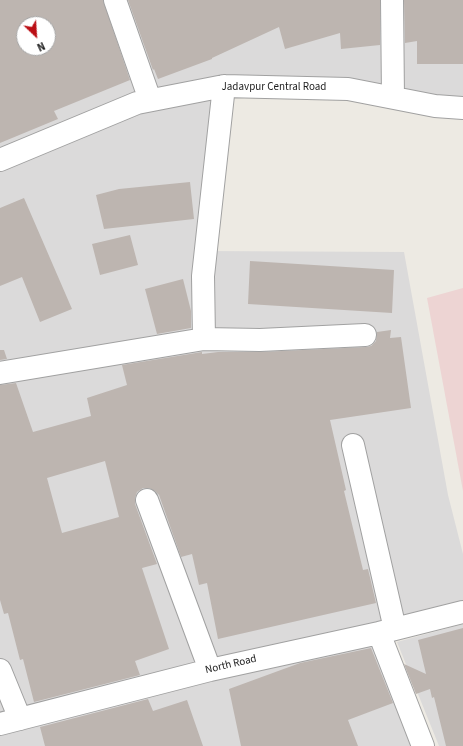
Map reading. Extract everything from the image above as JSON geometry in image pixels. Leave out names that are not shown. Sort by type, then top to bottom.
[{"type":"street","points":[[115,0],[150,100]]},
{"type":"street","points":[[392,0],[393,97]]},
{"type":"street","points":[[204,339],[202,276],[224,86]]},
{"type":"street","name":"Jadavpur Central Road","points":[[0,160],[137,103],[224,86],[348,89],[435,106],[463,108]]},
{"type":"street","points":[[0,373],[204,339],[260,340],[365,335]]},
{"type":"street","points":[[353,445],[387,631],[423,746]]},
{"type":"street","points":[[147,500],[210,670]]},
{"type":"street","name":"North Road","points":[[10,721],[210,670],[387,631],[463,612]]},
{"type":"street","points":[[0,670],[10,721]]},
{"type":"shaded area","points":[[0,0],[463,0],[463,100],[219,77],[0,151]]},
{"type":"shaded area","points":[[214,98],[201,251],[404,252],[448,495],[463,554],[463,604],[0,716],[0,170],[141,110]]},
{"type":"shaded area","points":[[463,288],[463,491],[427,298]]},
{"type":"shaded area","points":[[463,624],[463,746],[439,746],[397,642]]},
{"type":"shaded area","points":[[378,636],[418,746],[0,746],[0,735]]},
{"type":"building","points":[[0,0],[103,0],[130,80],[54,111],[58,119],[0,143]]},
{"type":"building","points":[[128,0],[380,0],[380,45],[341,49],[340,33],[285,49],[279,27],[212,59],[158,79],[154,69],[153,70]]},
{"type":"building","points":[[404,0],[463,0],[463,64],[417,64],[417,41],[405,43]]},
{"type":"building","points":[[190,182],[194,219],[104,229],[96,195],[119,189]]},
{"type":"building","points":[[24,198],[72,309],[40,322],[22,277],[0,286],[0,208]]},
{"type":"building","points":[[130,235],[138,265],[100,275],[92,244]]},
{"type":"building","points":[[250,261],[394,270],[392,313],[248,304]]},
{"type":"building","points":[[183,279],[191,311],[191,328],[157,334],[145,289]]},
{"type":"building","points":[[391,330],[390,338],[401,337],[411,408],[330,420],[346,490],[344,491],[363,570],[368,569],[376,603],[218,639],[207,583],[199,585],[192,554],[181,557],[159,495],[149,488],[143,488],[137,492],[135,504],[157,564],[142,568],[169,649],[135,661],[140,675],[34,702],[23,659],[20,660],[8,613],[4,614],[0,600],[0,385],[16,383],[33,432],[91,416],[87,398],[127,385],[122,365],[202,352],[202,354],[218,352],[261,352],[366,347],[371,346],[376,341],[377,332]],"holes":[[[105,461],[119,517],[62,533],[47,478]]]},
{"type":"building","points":[[0,350],[4,350],[7,359],[0,360]]},
{"type":"building","points":[[463,628],[463,746],[446,746],[434,697],[432,698],[430,689],[416,694],[404,664],[426,674],[418,640]]},
{"type":"building","points":[[371,648],[393,703],[348,720],[358,746],[241,746],[229,689],[300,663]]},
{"type":"building","points":[[148,699],[153,711],[187,700],[203,746],[45,746],[40,727]]}]
